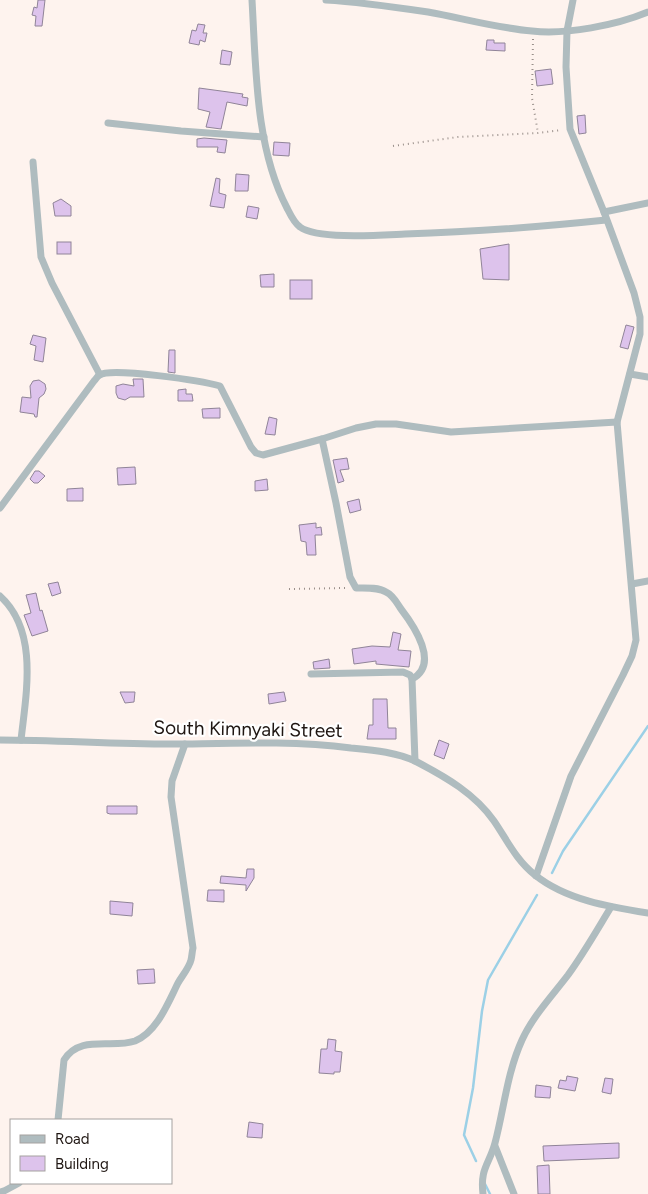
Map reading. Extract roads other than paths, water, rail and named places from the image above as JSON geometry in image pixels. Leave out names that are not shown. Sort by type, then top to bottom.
[{"type":"street","points":[[252,0],[257,82],[264,137],[272,169],[284,202],[292,218],[300,227],[314,233],[356,236],[465,232],[606,220]]},
{"type":"street","points":[[326,0],[364,3],[427,12],[533,31],[567,31],[612,23],[648,12]]},
{"type":"street","points":[[536,876],[571,776],[632,656],[636,640],[617,422],[640,334],[640,317],[634,293],[604,212],[570,129],[566,67],[567,31],[573,0]]},
{"type":"street","points":[[108,123],[264,137]]},
{"type":"street","points":[[33,162],[39,213],[41,257],[55,290],[100,375]]},
{"type":"street","points":[[604,212],[648,203]]},
{"type":"street","points":[[0,508],[100,375],[118,373],[153,376],[220,386],[256,453],[263,455],[376,424],[396,424],[451,432],[617,422]]},
{"type":"street","points":[[630,374],[648,377]]},
{"type":"street","points":[[322,440],[350,577],[356,588],[380,589],[387,592],[407,617],[420,640],[424,654],[422,670],[420,674],[412,679]]},
{"type":"street","points":[[632,584],[648,580]]},
{"type":"street","points":[[0,596],[6,601],[23,634],[27,659],[21,740]]},
{"type":"street","points":[[311,674],[403,672],[410,675],[412,679],[415,761]]},
{"type":"street","name":"South Kimnyaki Street","points":[[0,740],[185,744],[246,742],[311,743],[379,752],[415,761],[448,778],[468,793],[494,821],[516,857],[536,876],[588,901],[610,907],[648,913]]},
{"type":"street","points":[[58,1119],[64,1060],[69,1053],[84,1044],[127,1043],[146,1034],[157,1022],[191,960],[193,948],[171,797],[172,781],[185,744]]},
{"type":"street","points":[[482,1194],[482,1177],[495,1146],[514,1060],[529,1026],[568,974],[610,907]]},
{"type":"street","points":[[495,1146],[514,1194]]},
{"type":"street","points":[[0,1192],[17,1184]]},
{"type":"waterway","points":[[552,873],[563,851],[648,726]]},
{"type":"waterway","points":[[476,1161],[464,1135],[473,1088],[482,1011],[488,980],[537,895]]},
{"type":"waterway","points":[[485,1184],[490,1194]]}]
